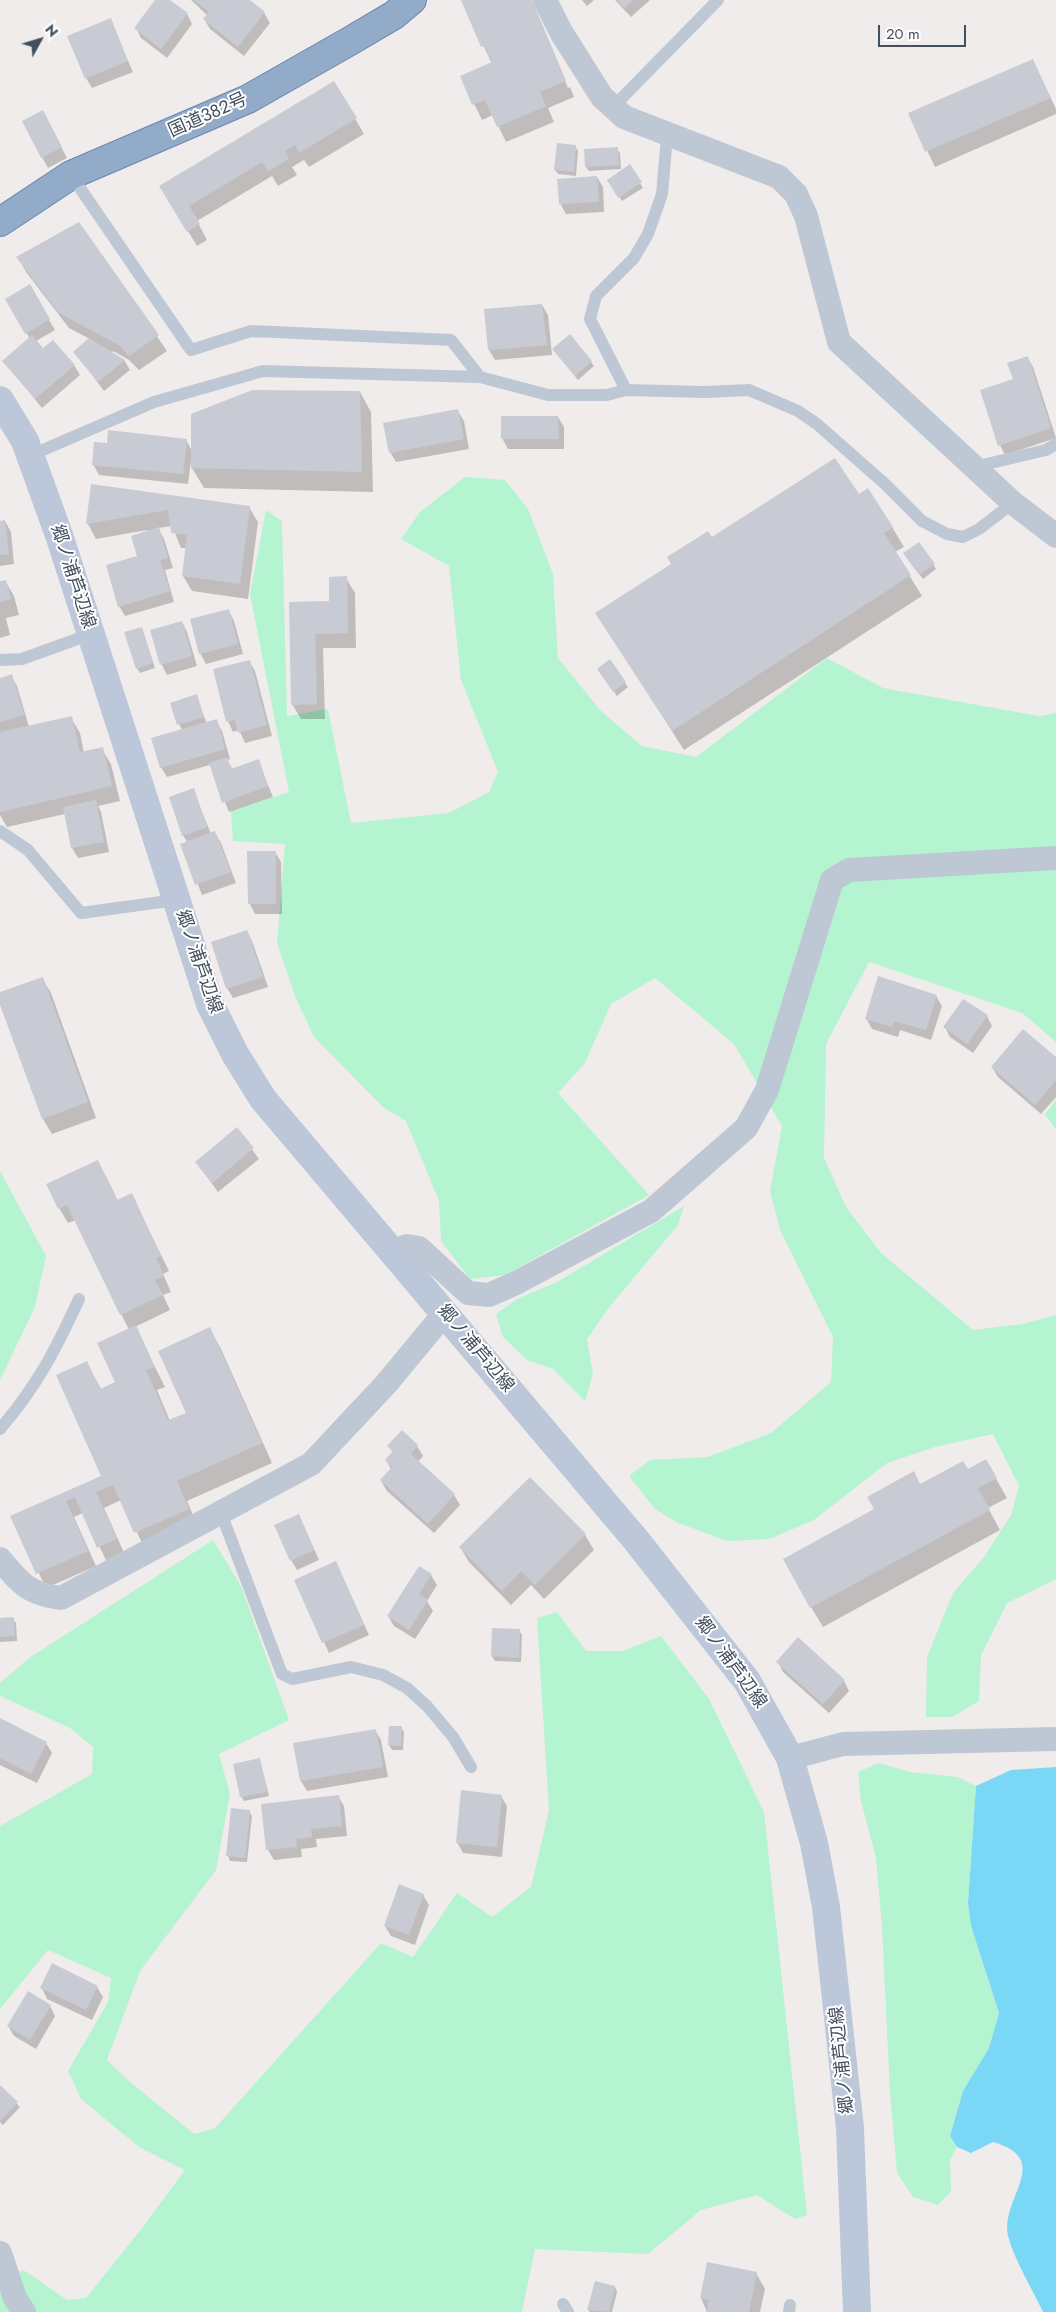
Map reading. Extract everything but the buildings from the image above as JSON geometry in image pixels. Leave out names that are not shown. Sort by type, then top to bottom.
[{"type":"highway","name":"国道382号","points":[[0,222],[71,175],[248,99],[394,15],[412,0]]},
{"type":"main road","name":"郷ノ浦芦辺線","points":[[0,400],[24,441],[60,538],[210,1004],[235,1054],[262,1098],[394,1251],[444,1314],[636,1540],[734,1665],[774,1725],[790,1758],[814,1843],[826,1907],[850,2128],[857,2312]]},
{"type":"street","points":[[545,0],[560,32],[602,97],[624,117],[667,136],[780,177],[796,194],[806,216],[839,342],[1013,503],[1056,536]]},
{"type":"street","points":[[394,1251],[406,1246],[420,1248],[468,1293],[489,1295],[516,1284],[651,1211],[746,1128],[766,1090],[832,880],[849,870],[1056,858]]},
{"type":"street","points":[[0,1559],[22,1585],[42,1596],[62,1598],[154,1546],[221,1513],[311,1464],[386,1384],[444,1314]]},
{"type":"street","points":[[790,1758],[843,1744],[1056,1739]]},
{"type":"street","points":[[0,2253],[15,2298],[24,2312]]},
{"type":"lane","points":[[613,108],[718,0]]},
{"type":"lane","points":[[626,390],[590,319],[596,296],[634,258],[648,234],[662,194],[667,136]]},
{"type":"lane","points":[[71,175],[191,350],[251,331],[451,340],[480,377]]},
{"type":"lane","points":[[29,456],[154,402],[263,371],[480,377],[548,395],[607,395],[626,390],[705,392],[749,390],[798,411],[816,424],[885,484],[922,521],[947,534],[963,537],[979,529],[1013,503]]},
{"type":"lane","points":[[974,467],[1046,450],[1056,444]]},
{"type":"lane","points":[[0,660],[22,659],[91,634]]},
{"type":"lane","points":[[0,831],[28,850],[81,913],[176,900]]},
{"type":"lane","points":[[0,1429],[25,1400],[52,1357],[79,1299]]},
{"type":"lane","points":[[221,1513],[282,1674],[292,1680],[351,1667],[383,1675],[407,1688],[427,1706],[454,1737],[470,1767]]},
{"type":"green space","points":[[465,477],[505,480],[528,509],[553,574],[558,658],[600,710],[642,746],[696,757],[827,658],[883,688],[1039,716],[1056,713],[1056,1042],[1022,1013],[869,962],[826,1044],[824,1158],[846,1207],[881,1253],[973,1330],[1023,1324],[1056,1315],[1056,1579],[1007,1603],[981,1655],[979,1701],[952,1717],[926,1717],[927,1657],[953,1593],[984,1557],[1011,1515],[1019,1486],[993,1434],[935,1447],[887,1463],[814,1520],[769,1539],[727,1541],[676,1522],[655,1509],[629,1476],[650,1460],[708,1457],[771,1433],[831,1382],[833,1337],[780,1230],[770,1191],[782,1126],[734,1044],[655,978],[611,1004],[585,1063],[558,1093],[649,1195],[505,1275],[470,1279],[441,1241],[439,1201],[406,1121],[384,1108],[314,1037],[295,996],[277,943],[285,844],[233,841],[231,811],[289,792],[250,594],[266,510],[282,521],[287,716],[328,709],[351,823],[449,813],[489,792],[498,772],[461,680],[449,566],[401,539],[420,512]]},
{"type":"green space","points":[[1056,1100],[1056,1130],[1045,1114]]},
{"type":"green space","points":[[0,1171],[46,1256],[35,1307],[0,1380]]},
{"type":"green space","points":[[684,1206],[678,1225],[611,1305],[587,1339],[593,1374],[585,1401],[553,1369],[527,1360],[503,1337],[496,1314],[517,1299],[557,1282]]},
{"type":"green space","points":[[213,1540],[241,1586],[289,1720],[219,1754],[230,1794],[216,1870],[140,1971],[107,2060],[129,2081],[194,2134],[215,2128],[381,1943],[413,1957],[457,1893],[492,1917],[531,1887],[549,1810],[537,1618],[557,1612],[586,1651],[623,1651],[661,1636],[709,1699],[764,1812],[807,2215],[795,2219],[757,2195],[701,2210],[648,2254],[535,2249],[522,2312],[0,2312],[0,2273],[25,2271],[67,2300],[86,2298],[185,2170],[139,2147],[81,2099],[68,2071],[108,2002],[111,1978],[48,1950],[0,2009],[0,1826],[92,1774],[93,1747],[70,1728],[0,1696],[0,1683],[29,1658]]},
{"type":"green space","points":[[879,1763],[910,1772],[957,1777],[976,1786],[968,1903],[971,1926],[999,2013],[989,2048],[963,2091],[950,2136],[957,2147],[950,2160],[951,2191],[938,2205],[913,2197],[897,2173],[890,2093],[882,1927],[876,1858],[861,1801],[858,1772]]},
{"type":"water","points":[[1056,1767],[1056,2312],[1043,2312],[1009,2239],[1007,2224],[1023,2170],[1020,2159],[1011,2150],[993,2142],[971,2153],[957,2147],[950,2136],[963,2091],[989,2048],[999,2013],[971,1926],[968,1903],[976,1786],[1011,1770]]}]
